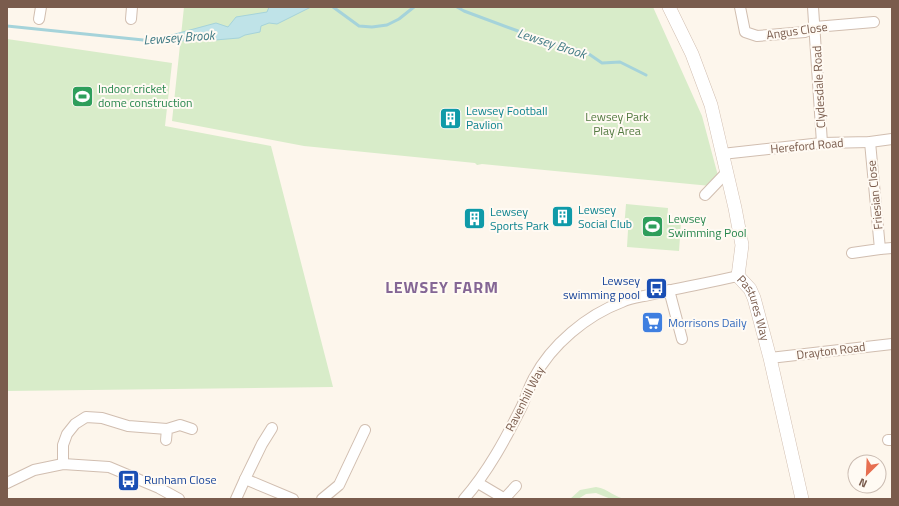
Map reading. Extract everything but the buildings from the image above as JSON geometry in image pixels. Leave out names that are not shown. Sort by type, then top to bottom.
[{"type":"street","points":[[39,19],[41,7]]},
{"type":"street","points":[[131,19],[132,7]]},
{"type":"street","name":"Pastures Way","points":[[669,7],[692,54],[711,105],[742,245],[738,276],[750,289],[754,298],[770,358],[802,499]]},
{"type":"street","name":"Angus Close","points":[[740,7],[745,32],[757,36],[805,32],[815,27],[874,22]]},
{"type":"street","name":"Clydesdale Road","points":[[814,7],[822,143]]},
{"type":"street","name":"Hereford Road","points":[[722,154],[822,143],[870,142],[892,139]]},
{"type":"street","name":"Friesian Close","points":[[870,142],[880,248]]},
{"type":"street","points":[[705,196],[726,173]]},
{"type":"street","points":[[852,253],[880,248],[892,248]]},
{"type":"street","name":"Ravenhill Way","points":[[464,499],[478,483],[504,439],[522,406],[534,378],[548,357],[565,337],[588,319],[622,302],[669,290],[738,276]]},
{"type":"street","points":[[669,290],[682,339]]},
{"type":"street","name":"Drayton Road","points":[[770,358],[892,344]]},
{"type":"street","points":[[63,464],[63,445],[67,434],[75,424],[86,417],[102,418],[128,426],[167,429],[180,425],[192,429]]},
{"type":"street","points":[[236,499],[262,444],[272,428]]},
{"type":"street","points":[[166,440],[167,429]]},
{"type":"street","points":[[322,499],[339,485],[365,430]]},
{"type":"street","points":[[7,483],[34,470],[63,464],[110,467],[159,488],[179,499]]},
{"type":"street","points":[[245,479],[293,499]]},
{"type":"street","points":[[478,483],[505,499],[516,486]]},
{"type":"green space","name":"Lewsey Park Play Area","points":[[184,7],[653,7],[702,116],[721,187],[482,164],[477,165],[475,163],[304,146],[172,121]]},
{"type":"green space","points":[[7,39],[172,63],[165,126],[271,146],[333,387],[7,391]]},
{"type":"green space","name":"Lewsey Swimming Pool","points":[[626,204],[668,208],[667,222],[681,223],[679,251],[627,247],[628,230],[624,229]]},
{"type":"green space","points":[[596,487],[626,499],[611,499],[596,493],[586,494],[578,499],[570,499],[580,490]]},
{"type":"water","points":[[269,7],[311,7],[277,24],[269,23],[261,26],[260,32],[245,35],[239,38],[215,40],[201,39],[172,42],[149,41],[216,23],[228,27],[236,17],[267,12]]},
{"type":"waterway","name":"Lewsey Brook","points":[[333,7],[359,26],[372,27],[387,25],[399,19],[414,7]]},
{"type":"waterway","name":"Lewsey Brook","points":[[457,7],[525,35],[586,52],[602,63],[620,62],[646,75]]},
{"type":"waterway","name":"Lewsey Brook","points":[[7,26],[153,41]]},
{"type":"place","name":"Indoor cricket dome construction","points":[[83,96]]},
{"type":"place","name":"Lewsey Football Pavlion","points":[[450,118]]},
{"type":"place","name":"Lewsey Social Club","points":[[563,217]]},
{"type":"place","name":"Lewsey Sports Park","points":[[474,219]]},
{"type":"place","name":"Lewsey Swimming Pool","points":[[653,226]]},
{"type":"place","name":"Lewsey swimming pool","points":[[656,288]]},
{"type":"place","name":"Morrisons Daily","points":[[652,323]]},
{"type":"place","name":"Runham Close","points":[[128,480]]},
{"type":"district","name":"LEWSEY FARM","points":[[442,287]]}]
